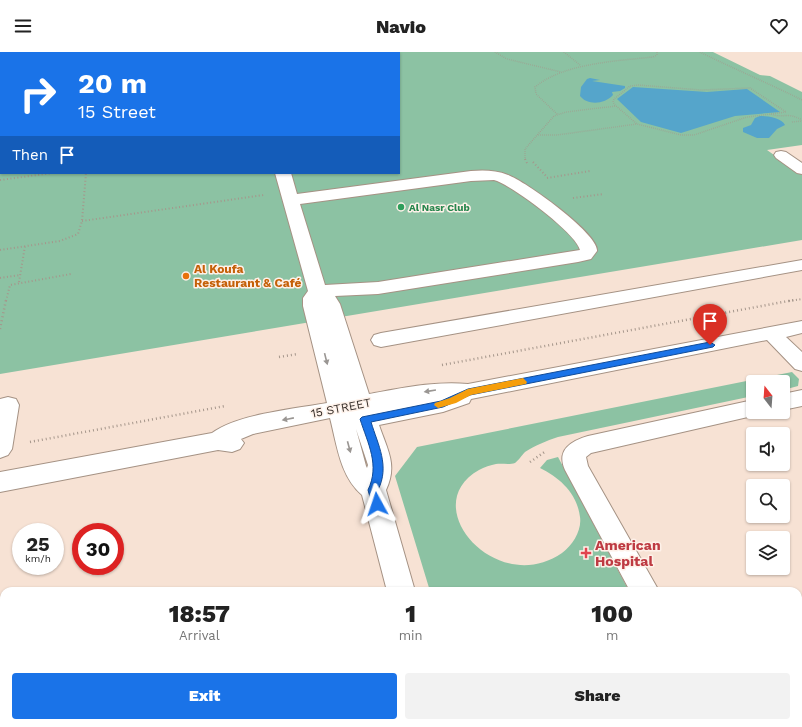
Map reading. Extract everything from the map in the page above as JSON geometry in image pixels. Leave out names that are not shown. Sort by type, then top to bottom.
[{"type":"street","points":[[781,155],[802,170]]},
{"type":"street","points":[[283,174],[317,291],[313,298],[313,306],[351,414],[357,473],[366,485],[373,490],[399,587]]},
{"type":"street","points":[[290,196],[483,175],[506,179],[530,194],[563,221],[587,245],[589,249],[588,253],[578,257],[378,288],[317,291]]},
{"type":"street","points":[[382,340],[802,265]]},
{"type":"street","name":"15 STREET","points":[[0,482],[218,441],[239,443],[351,414],[443,404],[468,392],[802,327]]},
{"type":"street","points":[[771,333],[802,364]]},
{"type":"street","points":[[790,401],[802,398]]},
{"type":"street","points":[[0,448],[8,404]]},
{"type":"street","points":[[643,587],[577,470],[573,462],[574,454],[579,448],[588,445],[746,410]]},
{"type":"path","points":[[495,52],[507,59],[562,72]]},
{"type":"path","points":[[564,52],[580,66]]},
{"type":"path","points":[[557,114],[536,94],[535,87],[541,82],[562,72],[580,66],[653,57],[657,55],[657,52]]},
{"type":"path","points":[[700,52],[743,74],[763,80],[802,100]]},
{"type":"path","points":[[538,135],[557,135],[637,124],[676,134],[690,135],[740,118],[786,112],[754,89],[701,90],[632,85],[613,100],[616,106],[637,124]]},
{"type":"path","points":[[506,179],[524,175],[529,171],[523,152],[557,114],[616,106]]},
{"type":"path","points":[[770,114],[776,116],[792,114],[802,121]]},
{"type":"path","points":[[792,122],[802,121]]},
{"type":"path","points":[[547,178],[590,171]]},
{"type":"path","points":[[0,180],[45,174]]},
{"type":"path","points":[[0,250],[60,241],[73,237],[80,230],[82,221],[86,174]]},
{"type":"path","points":[[82,221],[290,196]]},
{"type":"path","points":[[19,282],[25,246]]},
{"type":"path","points":[[0,329],[10,285],[19,282],[71,274]]},
{"type":"path","points":[[0,278],[20,275]]},
{"type":"path","points":[[435,366],[802,299]]},
{"type":"path","points":[[0,448],[226,406]]},
{"type":"green space","name":"Al Nasr Club","points":[[400,52],[713,52],[760,75],[770,76],[802,92],[802,145],[767,150],[802,175],[802,240],[0,374],[0,174],[400,174]]},
{"type":"green space","points":[[792,372],[799,379],[798,386],[790,388],[790,375],[777,375]]},
{"type":"green space","points":[[746,381],[746,397],[558,437],[541,443],[525,452],[515,463],[496,464],[479,470],[462,486],[456,504],[460,524],[472,542],[490,556],[513,564],[537,564],[566,550],[573,542],[580,527],[578,508],[571,494],[554,476],[540,468],[547,460],[558,457],[627,587],[429,587],[395,476],[417,447]]},
{"type":"water","points":[[590,78],[600,80],[592,81],[625,86],[625,88],[620,91],[612,92],[613,95],[610,98],[601,102],[596,103],[587,101],[580,96],[581,87],[587,79]]},
{"type":"water","points":[[633,87],[707,92],[747,89],[780,112],[735,116],[681,133],[641,122],[617,99]]},
{"type":"water","points":[[760,116],[778,119],[785,125],[777,129],[769,138],[757,138],[743,132],[743,128],[751,125],[755,118]]},
{"type":"slow traffic","points":[[438,405],[453,401],[468,392],[523,382]]},
{"type":"place","name":"Al Nasr Club","points":[[401,207]]},
{"type":"place","name":"Al Koufa Restaurant & Café","points":[[186,276]]},
{"type":"place","name":"American Hospital","points":[[586,553]]},
{"type":"route","points":[[377,504],[373,490],[377,482],[380,465],[365,419],[443,404],[453,401],[468,392],[710,345]]}]
